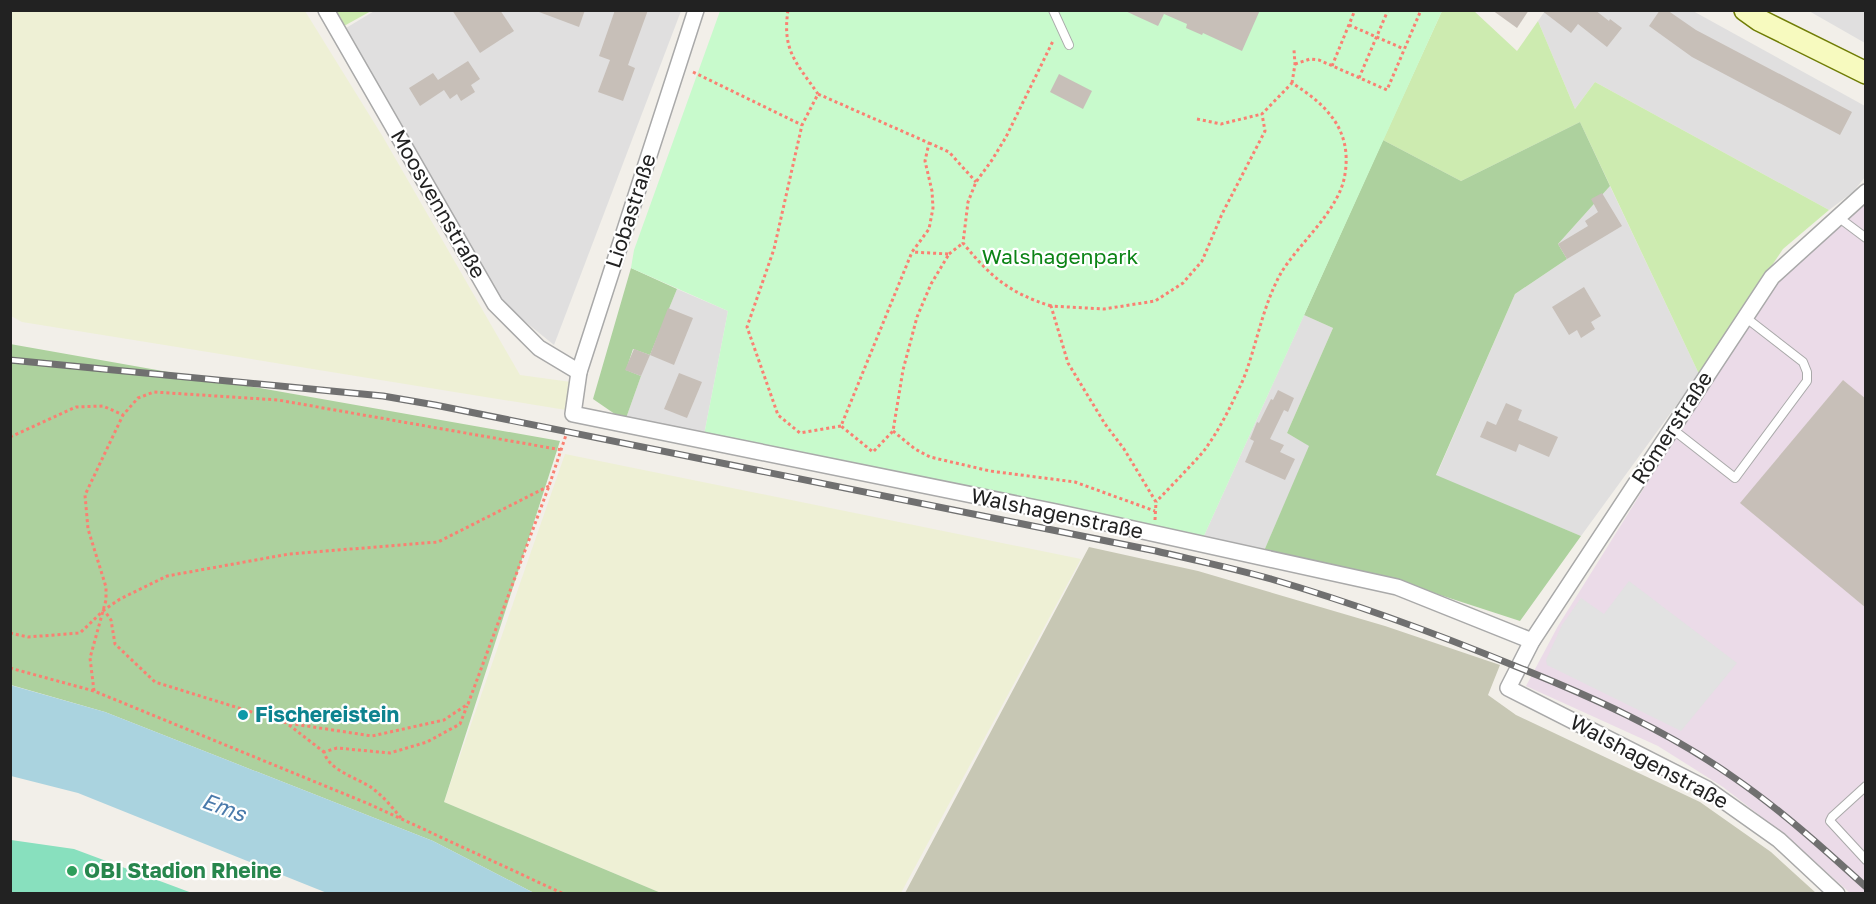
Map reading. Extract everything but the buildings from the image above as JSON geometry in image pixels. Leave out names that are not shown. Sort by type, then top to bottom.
[{"type":"main road","points":[[1745,10],[1760,20],[1866,73]]},
{"type":"street","name":"Moosvennstraße","points":[[326,10],[495,304],[539,348],[579,372]]},
{"type":"street","name":"Liobastraße","points":[[573,414],[579,372],[696,10]]},
{"type":"street","name":"Römerstraße","points":[[1508,688],[1532,641],[1773,277],[1866,192]]},
{"type":"street","name":"Walshagenstraße","points":[[573,414],[1056,512],[1397,587],[1532,641]]},
{"type":"street","name":"Walshagenstraße","points":[[1508,688],[1707,789],[1779,840],[1837,894]]},
{"type":"lane","points":[[1053,10],[1069,45]]},
{"type":"lane","points":[[1839,217],[1866,238]]},
{"type":"lane","points":[[1671,428],[1735,478],[1807,381],[1807,372],[1803,362],[1745,317]]},
{"type":"lane","points":[[1866,786],[1832,817],[1830,822],[1866,860]]},
{"type":"path","points":[[788,10],[785,30],[790,54],[818,94],[949,152],[976,182]]},
{"type":"path","points":[[1332,66],[1355,10]]},
{"type":"path","points":[[1359,78],[1388,10]]},
{"type":"path","points":[[1295,64],[1310,59],[1319,60],[1387,90],[1420,10]]},
{"type":"path","points":[[1349,25],[1404,49]]},
{"type":"path","points":[[818,94],[802,125],[774,249],[747,327],[778,415],[800,433],[841,426],[873,452],[893,431],[903,370],[917,317],[949,254],[963,243],[968,202],[976,182],[1006,137],[1060,26]]},
{"type":"path","points":[[1197,119],[1221,124],[1262,114],[1292,83],[1295,64],[1294,50]]},
{"type":"path","points":[[678,65],[802,125]]},
{"type":"path","points":[[1051,306],[1068,363],[1156,502],[1204,450],[1223,419],[1243,379],[1262,316],[1281,273],[1333,205],[1345,176],[1344,138],[1334,120],[1310,94],[1292,83]]},
{"type":"path","points":[[963,243],[982,266],[1004,285],[1027,299],[1051,306],[1104,309],[1155,301],[1183,284],[1202,261],[1222,214],[1265,131],[1262,114]]},
{"type":"path","points":[[841,426],[912,252],[929,229],[933,208],[926,161],[929,143]]},
{"type":"path","points":[[912,252],[949,254]]},
{"type":"path","points":[[94,691],[90,658],[104,610],[106,587],[88,529],[85,495],[123,415],[138,398],[154,392],[278,400],[562,450]]},
{"type":"path","points":[[10,437],[76,407],[103,406],[123,415]]},
{"type":"path","points":[[324,752],[337,748],[390,753],[427,742],[460,724],[549,486],[573,414]]},
{"type":"path","points":[[893,431],[930,457],[990,471],[1075,482],[1155,512]]},
{"type":"path","points":[[10,633],[28,637],[80,633],[104,610],[120,599],[167,576],[289,554],[438,542],[549,486]]},
{"type":"path","points":[[104,610],[111,620],[115,644],[155,682],[287,723],[372,736],[444,720],[468,704]]},
{"type":"path","points":[[10,668],[94,691],[403,819],[564,894]]},
{"type":"path","points":[[287,723],[324,752],[325,757],[345,774],[371,787],[403,819]]},
{"type":"shaded area","points":[[376,10],[681,11],[554,345],[501,302],[346,28]]},
{"type":"shaded area","points":[[10,11],[305,11],[383,137],[520,375],[571,382],[566,410],[22,322],[11,316]]},
{"type":"shaded area","points":[[1545,11],[1693,11],[1865,106],[1865,177],[1853,192],[1829,210],[1595,82],[1575,109],[1538,21]]},
{"type":"shaded area","points":[[1809,11],[1865,11],[1865,43]]},
{"type":"shaded area","points":[[1610,186],[1699,374],[1581,536],[1436,476],[1515,294],[1567,259],[1558,244]]},
{"type":"shaded area","points":[[1865,198],[1865,893],[1850,893],[1785,835],[1723,787],[1658,746],[1526,686],[1558,626],[1775,278]]},
{"type":"shaded area","points":[[677,289],[728,311],[704,435],[625,421],[641,376],[625,370],[634,349],[650,355]]},
{"type":"shaded area","points":[[1304,315],[1333,328],[1287,433],[1310,446],[1264,551],[1203,538]]},
{"type":"shaded area","points":[[565,454],[1081,559],[901,893],[661,893],[444,802]]},
{"type":"shaded area","points":[[1089,547],[1198,571],[1385,626],[1500,665],[1488,695],[1516,715],[1700,802],[1771,852],[1816,893],[905,893]]},
{"type":"shaded area","points":[[1629,581],[1737,663],[1681,731],[1547,665],[1546,660],[1562,625],[1581,598],[1604,614]]},
{"type":"green space","points":[[336,11],[371,11],[344,26]]},
{"type":"green space","name":"Walshagenpark","points":[[720,11],[1442,11],[1203,538],[704,435],[728,311],[631,268],[634,250]]},
{"type":"green space","points":[[1442,11],[1474,11],[1517,51],[1538,21],[1575,109],[1595,82],[1829,210],[1783,249],[1699,374],[1580,122],[1461,181],[1383,140]]},
{"type":"green space","points":[[1580,122],[1610,186],[1558,244],[1567,259],[1515,294],[1436,475],[1581,536],[1520,621],[1397,581],[1264,551],[1309,446],[1287,433],[1333,328],[1304,315],[1383,140],[1461,181]]},
{"type":"green space","points":[[631,268],[677,289],[650,355],[633,349],[626,370],[641,376],[625,421],[593,399]]},
{"type":"green space","points":[[10,344],[560,441],[444,802],[661,893],[534,893],[433,841],[105,712],[11,685]]},
{"type":"green space","name":"OBI Stadion Rheine","points":[[11,840],[74,849],[192,893],[11,893]]},
{"type":"water","name":"Ems","points":[[10,685],[105,712],[433,841],[534,893],[327,893],[78,793],[11,776]]},
{"type":"railway","points":[[10,360],[383,396],[435,405],[1156,551],[1271,579],[1363,608],[1455,642],[1571,689],[1627,715],[1681,744],[1751,790],[1866,887]]},
{"type":"place","name":"Fischereistein","points":[[243,715]]},
{"type":"place","name":"OBI Stadion Rheine","points":[[72,871]]}]
